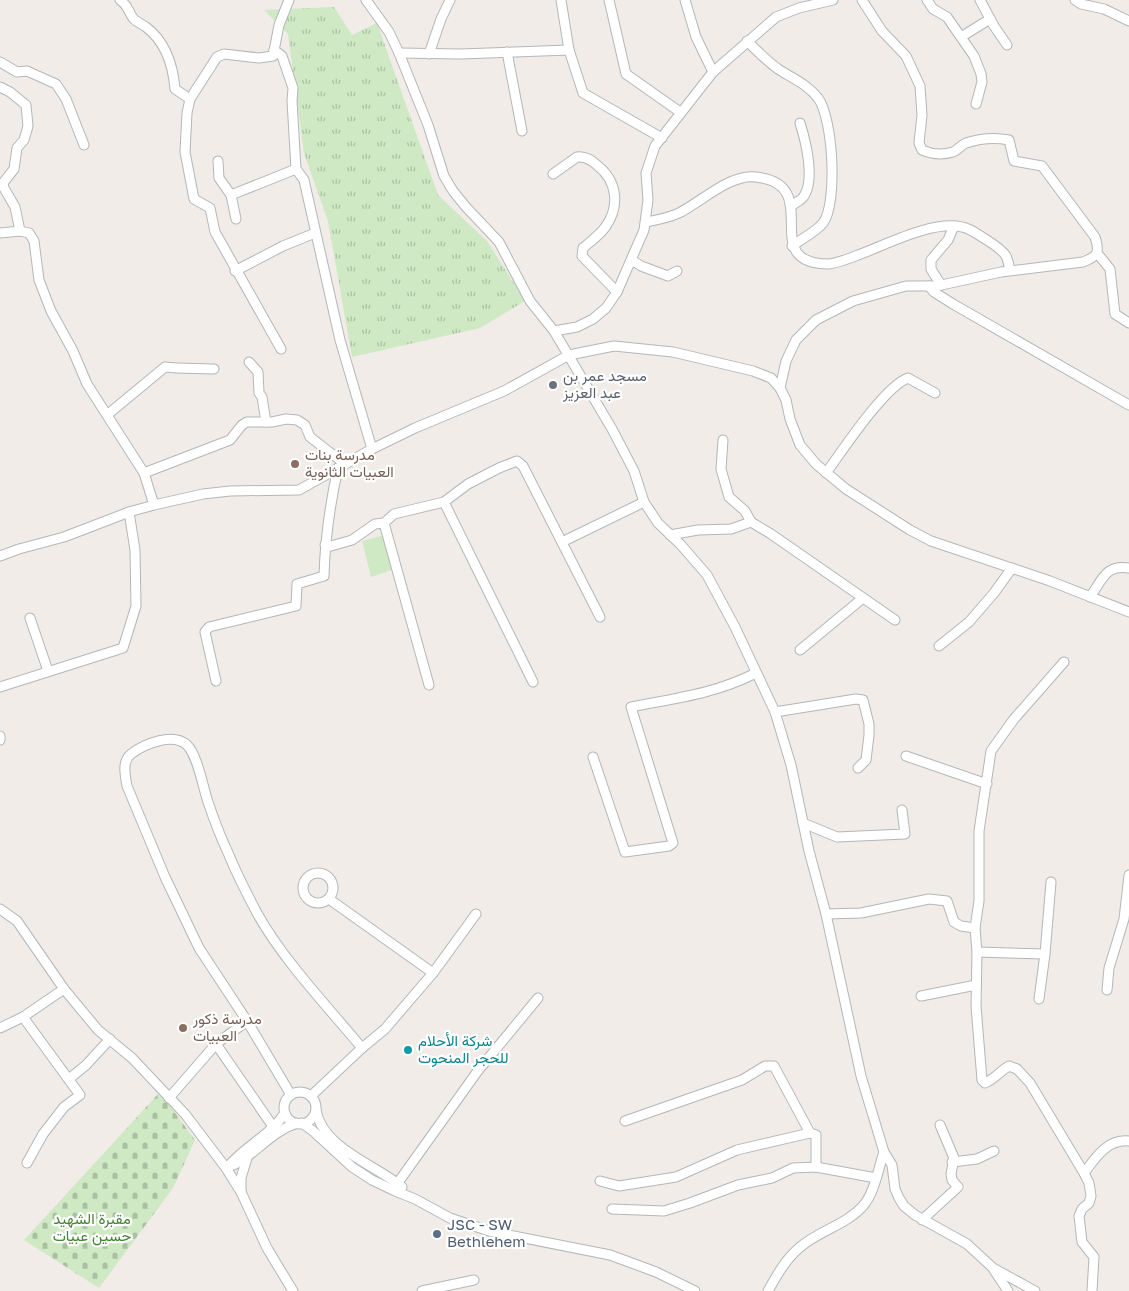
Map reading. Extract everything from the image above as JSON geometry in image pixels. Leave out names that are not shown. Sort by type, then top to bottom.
[{"type":"street","points":[[120,0],[126,4],[134,20],[147,27],[162,43],[174,72],[175,89],[190,99]]},
{"type":"street","points":[[280,349],[215,232],[210,208],[194,199],[185,152],[190,99],[217,57],[224,54],[259,58],[273,56],[279,24],[290,0]]},
{"type":"street","points":[[366,0],[389,32],[399,53],[428,126],[444,176],[466,207],[498,242],[530,301],[554,331],[569,355],[626,454],[634,471],[644,502],[658,523],[681,545],[707,576],[735,627],[775,712],[791,765],[861,1076],[884,1152],[892,1165],[895,1190],[899,1198],[904,1206],[922,1220],[967,1244],[993,1268],[1035,1291]]},
{"type":"street","points":[[429,54],[441,19],[450,0]]},
{"type":"street","points":[[561,0],[569,50],[584,93],[662,138]]},
{"type":"street","points":[[609,0],[626,74],[680,112]]},
{"type":"street","points":[[685,0],[696,37],[713,72]]},
{"type":"street","points":[[554,331],[577,327],[593,319],[606,308],[617,292],[644,230],[648,200],[646,173],[655,146],[713,72],[776,17],[799,8],[829,0]]},
{"type":"street","points":[[780,388],[786,361],[796,340],[816,320],[853,301],[906,286],[941,285],[1010,270],[1083,262],[1094,258],[1097,253],[1098,247],[1095,237],[1051,176],[1042,166],[1014,161],[1009,140],[986,138],[963,144],[954,152],[941,154],[922,150],[919,143],[922,115],[920,86],[906,56],[882,31],[862,0]]},
{"type":"street","points":[[927,0],[933,9],[947,17],[974,56],[982,74],[982,82],[976,104]]},
{"type":"street","points":[[980,0],[1007,45]]},
{"type":"street","points":[[1075,0],[1081,4],[1104,9],[1129,21]]},
{"type":"street","points":[[1104,9],[1108,0]]},
{"type":"street","points":[[961,37],[990,19]]},
{"type":"street","points":[[747,41],[779,70],[805,84],[819,99],[828,126],[832,152],[830,211],[822,225],[792,246]]},
{"type":"street","points":[[274,50],[282,56],[292,88],[296,170],[304,180],[340,340],[372,449]]},
{"type":"street","points":[[399,53],[429,54],[569,50]]},
{"type":"street","points":[[507,52],[522,131]]},
{"type":"street","points":[[0,62],[17,72],[27,72],[56,84],[66,99],[84,145]]},
{"type":"street","points":[[0,87],[10,92],[26,105],[28,126],[24,140],[17,148],[14,169],[3,183],[15,207],[20,231]]},
{"type":"street","points":[[791,206],[804,197],[809,182],[809,160],[800,123]]},
{"type":"street","points":[[553,174],[582,156],[600,167],[612,181],[615,189],[615,204],[611,218],[606,227],[584,248],[582,256],[617,292]]},
{"type":"street","points":[[218,161],[220,178],[231,195],[236,219]]},
{"type":"street","points":[[231,195],[296,170]]},
{"type":"street","points":[[646,222],[679,213],[744,176],[757,177],[774,182],[786,191],[791,206],[792,246],[797,255],[806,260],[831,264],[908,235],[933,228],[962,226],[991,242],[1006,256],[1010,270]]},
{"type":"street","points":[[941,285],[931,268],[931,260],[948,240],[954,226]]},
{"type":"street","points":[[0,233],[20,231],[29,233],[34,241],[39,280],[51,311],[73,351],[87,384],[144,473],[154,505]]},
{"type":"street","points":[[235,271],[315,232]]},
{"type":"street","points":[[1097,253],[1110,269],[1115,314],[1129,323]]},
{"type":"street","points":[[632,260],[641,266],[668,276],[677,271]]},
{"type":"street","points":[[929,286],[934,292],[953,304],[1129,405]]},
{"type":"street","points":[[0,556],[64,537],[129,512],[154,505],[230,491],[299,490],[372,449],[414,428],[504,391],[569,355],[614,346],[673,352],[753,371],[771,378],[780,388],[786,400],[790,419],[800,445],[816,464],[846,489],[910,530],[931,541],[1012,568],[1129,612]]},
{"type":"street","points":[[249,362],[258,372],[258,393],[262,397],[266,422]]},
{"type":"street","points":[[106,415],[165,367],[187,370],[214,369]]},
{"type":"street","points":[[826,473],[875,408],[902,381],[908,378],[935,393]]},
{"type":"street","points":[[144,473],[230,440],[242,425],[247,422],[286,419],[297,420],[305,425],[310,437],[342,466]]},
{"type":"street","points":[[723,440],[721,469],[730,497],[745,510],[752,522],[895,620]]},
{"type":"street","points":[[325,545],[331,546],[352,540],[375,524],[384,523],[394,514],[444,502],[468,484],[517,461],[523,466],[600,617]]},
{"type":"street","points":[[216,681],[206,632],[209,627],[296,606],[297,584],[324,576],[329,508],[342,466]]},
{"type":"street","points":[[444,502],[533,682]]},
{"type":"street","points":[[562,542],[644,502]]},
{"type":"street","points":[[0,687],[123,648],[136,606],[135,550],[129,512]]},
{"type":"street","points":[[670,535],[698,530],[731,529],[752,522]]},
{"type":"street","points":[[384,523],[429,685]]},
{"type":"street","points":[[1090,597],[1108,571],[1118,567],[1129,568]]},
{"type":"street","points":[[938,646],[969,622],[1012,568]]},
{"type":"street","points":[[800,650],[863,598]]},
{"type":"street","points":[[30,618],[48,671]]},
{"type":"street","points":[[1064,662],[1014,719],[992,751],[979,831],[979,901],[975,928],[976,1006],[982,1080],[985,1083],[994,1079],[1003,1069],[1009,1066],[1017,1069],[1030,1084],[1084,1173],[1091,1196],[1090,1203],[1082,1209],[1079,1216],[1082,1242],[1094,1256],[1092,1291]]},
{"type":"street","points":[[593,757],[625,852],[668,846],[674,843],[631,707],[706,693],[734,684],[756,673]]},
{"type":"street","points":[[775,712],[856,699],[863,700],[869,724],[869,735],[866,760],[858,768]]},
{"type":"street","points":[[291,1094],[247,1021],[199,948],[165,877],[127,786],[125,765],[128,756],[137,749],[166,740],[176,740],[187,745],[194,756],[209,804],[229,857],[258,915],[284,953],[362,1048]]},
{"type":"street","points":[[906,756],[987,784]]},
{"type":"street","points":[[804,824],[837,838],[906,834],[902,810]]},
{"type":"street","points":[[1108,990],[1109,968],[1124,919],[1129,875]]},
{"type":"street","points":[[1039,999],[1051,882]]},
{"type":"street","points":[[329,899],[433,973]]},
{"type":"street","points":[[826,914],[861,913],[929,899],[947,901],[954,922],[961,926],[975,928]]},
{"type":"street","points":[[0,909],[18,920],[64,989],[98,1030],[132,1058],[184,1114],[226,1168],[241,1192],[267,1248],[293,1291]]},
{"type":"street","points":[[310,1096],[385,1029],[433,973],[476,914]]},
{"type":"street","points":[[976,952],[1045,954]]},
{"type":"street","points":[[921,996],[976,985]]},
{"type":"street","points":[[0,1028],[23,1016],[64,989]]},
{"type":"street","points":[[397,1184],[477,1072],[538,998]]},
{"type":"street","points":[[23,1016],[80,1095],[64,1108],[43,1134],[27,1163]]},
{"type":"street","points":[[169,1098],[216,1044],[247,1021]]},
{"type":"street","points":[[69,1079],[86,1065],[110,1039]]},
{"type":"street","points":[[216,1044],[274,1128]]},
{"type":"street","points":[[625,1121],[742,1080],[765,1066],[774,1066],[810,1133]]},
{"type":"street","points":[[226,1168],[234,1159],[274,1128],[285,1113],[285,1103],[291,1094],[301,1092],[314,1100],[318,1119],[346,1152],[397,1184],[415,1199]]},
{"type":"street","points":[[226,1168],[240,1163],[282,1129],[311,1119],[316,1110]]},
{"type":"street","points":[[285,1113],[288,1117],[313,1131],[352,1168],[450,1218],[489,1231],[610,1255],[656,1272],[695,1291]]},
{"type":"street","points":[[922,1220],[958,1187],[952,1180],[952,1162],[954,1158],[940,1125]]},
{"type":"street","points":[[600,1181],[618,1186],[676,1177],[737,1150],[810,1133],[816,1135],[816,1167]]},
{"type":"street","points":[[1084,1173],[1099,1153],[1121,1140],[1129,1141]]},
{"type":"street","points":[[952,1162],[976,1159],[994,1151]]},
{"type":"street","points":[[768,1291],[784,1263],[800,1247],[848,1218],[864,1205],[876,1178],[884,1152]]},
{"type":"street","points":[[241,1192],[241,1178],[247,1158]]},
{"type":"street","points":[[612,1209],[664,1210],[690,1203],[738,1185],[772,1178],[793,1168],[816,1167],[876,1178]]},
{"type":"street","points":[[993,1268],[1008,1291]]},
{"type":"street","points":[[422,1291],[474,1280]]},
{"type":"green space","points":[[334,7],[352,35],[377,23],[438,195],[487,241],[525,301],[480,328],[352,357],[328,221],[304,153],[288,34],[264,10]]},
{"type":"green space","points":[[385,535],[395,569],[371,577],[362,541]]},
{"type":"green space","name":"مقبرة الشهيد حسين عبيات","points":[[160,1092],[195,1140],[173,1188],[99,1288],[24,1240]]},
{"type":"place","name":"مسجد عمر بن عبد العزيز","points":[[553,385]]},
{"type":"place","name":"مدرسة بنات العبيات الثانوية","points":[[295,464]]},
{"type":"place","name":"مدرسة ذكور العبيات","points":[[183,1028]]},
{"type":"place","name":"شركة الأحلام للحجر المنحوت","points":[[408,1050]]},
{"type":"place","name":"JSC - SW Bethlehem","points":[[437,1234]]}]
